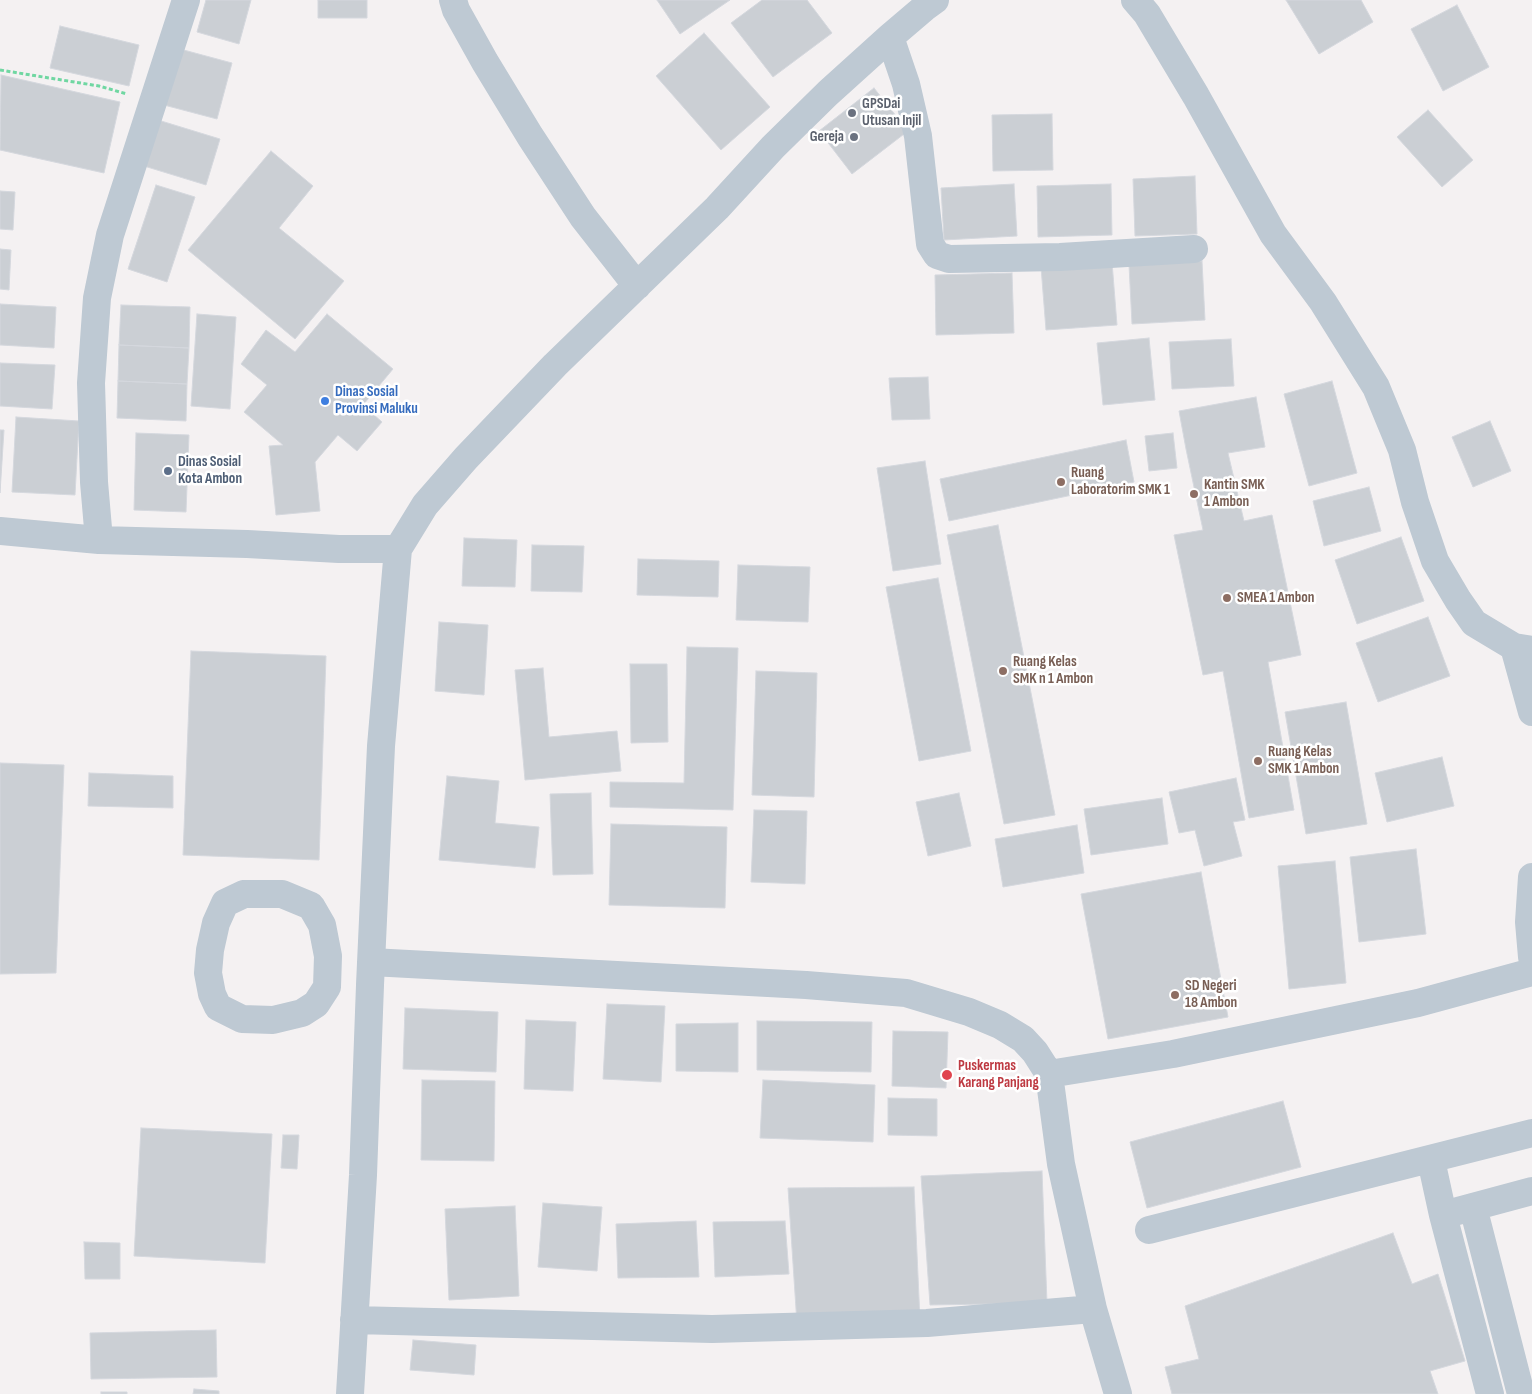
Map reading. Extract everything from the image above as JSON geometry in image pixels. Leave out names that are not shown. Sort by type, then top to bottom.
[{"type":"street","points":[[99,540],[94,482],[91,384],[97,298],[110,235],[186,0]]},
{"type":"street","points":[[453,0],[456,10],[485,62],[530,136],[583,217],[637,286]]},
{"type":"street","points":[[350,1394],[363,1175],[381,746],[398,549],[425,505],[466,458],[555,365],[717,208],[773,147],[890,37],[935,0]]},
{"type":"street","points":[[1135,0],[1146,14],[1196,96],[1273,234],[1323,302],[1376,387],[1402,450],[1415,502],[1434,561],[1474,622],[1523,649],[1532,712]]},
{"type":"street","points":[[890,37],[906,84],[918,136],[930,244],[936,255],[949,259],[1060,257],[1194,249]]},
{"type":"street","points":[[0,531],[99,540],[247,544],[339,549],[398,549]]},
{"type":"street","points":[[1532,877],[1529,922],[1532,957]]},
{"type":"street","points":[[326,987],[328,956],[322,925],[310,906],[282,894],[244,894],[225,903],[214,932],[208,973],[212,994],[218,1007],[242,1019],[273,1020],[302,1013],[316,1004],[326,987],[370,974],[796,984],[906,993],[968,1012],[1000,1025],[1022,1038],[1035,1052],[1049,1074],[1061,1164],[1094,1309],[1118,1394]]},
{"type":"street","points":[[1049,1074],[1173,1054],[1418,1003],[1532,972]]},
{"type":"street","points":[[1149,1230],[1532,1133]]},
{"type":"street","points":[[1431,1160],[1443,1215],[1490,1394]]},
{"type":"street","points":[[1443,1215],[1532,1191]]},
{"type":"street","points":[[1473,1207],[1521,1394]]},
{"type":"street","points":[[354,1320],[712,1329],[927,1323],[1094,1309]]},
{"type":"path","points":[[0,70],[99,86],[154,101]]},
{"type":"building","points":[[206,0],[251,0],[239,44],[197,32]]},
{"type":"building","points":[[318,0],[367,0],[367,18],[318,18]]},
{"type":"building","points":[[657,0],[730,0],[680,34]]},
{"type":"building","points":[[762,0],[807,0],[832,33],[773,77],[731,23]]},
{"type":"building","points":[[1286,0],[1361,0],[1373,22],[1319,54]]},
{"type":"building","points":[[1457,5],[1489,67],[1443,91],[1411,29]]},
{"type":"building","points":[[60,26],[139,45],[129,86],[50,68]]},
{"type":"building","points":[[704,33],[770,107],[721,150],[656,76]]},
{"type":"building","points":[[180,49],[232,63],[217,119],[164,105]]},
{"type":"building","points":[[1,75],[120,102],[104,173],[0,150]]},
{"type":"building","points":[[874,88],[908,131],[852,174],[819,131]]},
{"type":"building","points":[[1428,110],[1473,160],[1442,187],[1397,137]]},
{"type":"building","points":[[1052,114],[1053,170],[993,171],[992,115]]},
{"type":"building","points":[[158,120],[220,139],[206,185],[144,166]]},
{"type":"building","points":[[271,151],[313,186],[279,228],[344,281],[295,339],[188,250]]},
{"type":"building","points":[[1195,176],[1197,234],[1135,236],[1133,179]]},
{"type":"building","points":[[1014,184],[1017,236],[944,240],[941,188]]},
{"type":"building","points":[[1111,184],[1112,235],[1038,237],[1037,186]]},
{"type":"building","points":[[156,185],[195,197],[167,282],[128,269]]},
{"type":"building","points":[[0,191],[15,192],[13,230],[0,229]]},
{"type":"building","points":[[0,249],[11,250],[9,290],[0,289]]},
{"type":"building","points":[[1202,261],[1205,320],[1132,324],[1129,265]]},
{"type":"building","points":[[1112,262],[1117,325],[1046,330],[1041,267]]},
{"type":"building","points":[[1012,273],[1014,333],[936,335],[935,275]]},
{"type":"building","points":[[0,304],[56,307],[54,348],[0,345]]},
{"type":"building","points":[[121,305],[190,307],[189,348],[119,345]]},
{"type":"building","points":[[197,314],[236,317],[230,409],[191,406]]},
{"type":"building","points":[[327,314],[393,369],[363,405],[382,422],[357,451],[338,435],[315,462],[320,511],[276,515],[269,446],[283,445],[244,412],[267,385],[241,364],[266,330],[295,352]]},
{"type":"building","points":[[1149,338],[1155,400],[1103,405],[1097,343]]},
{"type":"building","points":[[1231,339],[1234,386],[1172,389],[1169,342]]},
{"type":"building","points":[[119,345],[189,348],[187,384],[118,381]]},
{"type":"building","points":[[0,363],[55,365],[52,409],[0,406]]},
{"type":"building","points":[[928,377],[930,419],[892,420],[889,378]]},
{"type":"building","points":[[118,381],[187,384],[186,421],[117,418]]},
{"type":"building","points":[[1332,381],[1357,473],[1309,486],[1284,394]]},
{"type":"building","points":[[1256,397],[1265,447],[1228,453],[1244,521],[1272,515],[1301,655],[1268,662],[1294,810],[1249,818],[1223,671],[1203,675],[1174,535],[1203,530],[1179,411]]},
{"type":"building","points":[[16,417],[79,421],[75,495],[12,492]]},
{"type":"building","points":[[1490,421],[1511,471],[1473,487],[1452,437]]},
{"type":"building","points":[[0,430],[4,430],[0,493]]},
{"type":"building","points":[[136,433],[189,435],[186,512],[134,510]]},
{"type":"building","points":[[1173,433],[1177,468],[1149,471],[1145,436]]},
{"type":"building","points":[[1126,440],[1134,482],[949,521],[940,479]]},
{"type":"building","points":[[925,461],[941,564],[893,571],[877,468]]},
{"type":"building","points":[[1369,487],[1381,531],[1324,546],[1313,501]]},
{"type":"building","points":[[998,525],[1055,815],[1004,824],[947,535]]},
{"type":"building","points":[[1401,537],[1424,601],[1357,624],[1335,560]]},
{"type":"building","points":[[464,538],[517,540],[515,587],[462,586]]},
{"type":"building","points":[[532,545],[584,546],[582,592],[531,591]]},
{"type":"building","points":[[638,559],[719,561],[718,597],[637,595]]},
{"type":"building","points":[[738,565],[810,567],[808,622],[736,620]]},
{"type":"building","points":[[938,578],[971,751],[919,761],[886,587]]},
{"type":"building","points":[[1428,617],[1450,676],[1378,702],[1356,643]]},
{"type":"building","points":[[439,622],[488,625],[484,695],[435,691]]},
{"type":"building","points":[[687,647],[738,648],[733,810],[610,807],[610,782],[684,783]]},
{"type":"building","points":[[191,651],[326,656],[319,860],[183,855]]},
{"type":"building","points":[[630,664],[667,664],[668,742],[631,743]]},
{"type":"building","points":[[543,668],[549,737],[617,731],[621,771],[525,780],[515,670]]},
{"type":"building","points":[[756,671],[817,673],[814,797],[752,795]]},
{"type":"building","points":[[1346,702],[1367,824],[1306,834],[1285,712]]},
{"type":"building","points":[[1442,757],[1454,806],[1387,822],[1375,773]]},
{"type":"building","points":[[0,763],[64,765],[56,973],[0,974]]},
{"type":"building","points":[[89,773],[173,776],[173,808],[88,806]]},
{"type":"building","points":[[447,776],[499,781],[495,823],[539,827],[535,868],[439,860]]},
{"type":"building","points":[[1236,778],[1245,820],[1233,822],[1242,856],[1204,866],[1195,830],[1179,833],[1169,792]]},
{"type":"building","points":[[591,793],[593,874],[553,875],[550,794]]},
{"type":"building","points":[[959,793],[971,846],[928,856],[916,802]]},
{"type":"building","points":[[1162,798],[1168,844],[1091,855],[1084,809]]},
{"type":"building","points":[[754,810],[807,811],[805,884],[751,882]]},
{"type":"building","points":[[611,824],[727,827],[725,908],[609,905]]},
{"type":"building","points":[[1077,825],[1084,873],[1003,887],[995,839]]},
{"type":"building","points":[[1416,849],[1426,934],[1359,942],[1350,857]]},
{"type":"building","points":[[1335,861],[1346,983],[1289,989],[1278,866]]},
{"type":"building","points":[[1201,872],[1228,1017],[1108,1039],[1081,894]]},
{"type":"building","points":[[607,1004],[665,1006],[661,1082],[603,1079]]},
{"type":"building","points":[[405,1008],[498,1012],[496,1072],[403,1069]]},
{"type":"building","points":[[526,1020],[576,1022],[573,1091],[524,1089]]},
{"type":"building","points":[[757,1021],[872,1022],[871,1072],[757,1070]]},
{"type":"building","points":[[738,1023],[738,1072],[676,1071],[676,1024]]},
{"type":"building","points":[[893,1031],[948,1032],[946,1088],[892,1086]]},
{"type":"building","points":[[422,1080],[495,1081],[494,1161],[421,1160]]},
{"type":"building","points":[[763,1080],[875,1085],[873,1142],[760,1138]]},
{"type":"building","points":[[888,1098],[937,1099],[937,1136],[888,1135]]},
{"type":"building","points":[[1283,1101],[1301,1167],[1147,1208],[1130,1142]]},
{"type":"building","points":[[141,1128],[272,1134],[265,1263],[134,1256]]},
{"type":"building","points":[[283,1135],[299,1135],[297,1169],[281,1168]]},
{"type":"building","points":[[1042,1171],[1047,1303],[930,1305],[921,1176]]},
{"type":"building","points":[[914,1187],[920,1320],[797,1324],[788,1188]]},
{"type":"building","points":[[543,1203],[602,1207],[597,1271],[538,1267]]},
{"type":"building","points":[[515,1206],[519,1296],[449,1300],[445,1209]]},
{"type":"building","points":[[696,1221],[699,1277],[618,1278],[616,1224]]},
{"type":"building","points":[[785,1221],[789,1274],[715,1277],[713,1222]]},
{"type":"building","points":[[1393,1233],[1412,1284],[1438,1274],[1465,1361],[1430,1371],[1438,1394],[1172,1394],[1165,1367],[1199,1359],[1185,1306]]},
{"type":"building","points":[[84,1242],[120,1243],[120,1279],[85,1279]]},
{"type":"building","points":[[216,1330],[217,1377],[91,1379],[90,1333]]},
{"type":"building","points":[[413,1340],[476,1345],[474,1375],[410,1370]]},
{"type":"building","points":[[194,1389],[219,1391],[219,1394],[193,1394]]},
{"type":"building","points":[[101,1392],[127,1392],[127,1394],[101,1394]]},
{"type":"place","name":"GPSDai Utusan Injil","points":[[852,113]]},
{"type":"place","name":"Gereja","points":[[854,137]]},
{"type":"place","name":"Dinas Sosial Provinsi Maluku","points":[[325,401]]},
{"type":"place","name":"Dinas Sosial Kota Ambon","points":[[168,471]]},
{"type":"place","name":"Ruang Laboratorim SMK 1","points":[[1061,482]]},
{"type":"place","name":"Kantin SMK 1 Ambon","points":[[1194,494]]},
{"type":"place","name":"SMEA 1 Ambon","points":[[1227,598]]},
{"type":"place","name":"Ruang Kelas SMK n 1 Ambon","points":[[1003,671]]},
{"type":"place","name":"Ruang Kelas SMK 1 Ambon","points":[[1258,761]]},
{"type":"place","name":"SD Negeri 18 Ambon","points":[[1175,995]]},
{"type":"place","name":"Puskermas Karang Panjang","points":[[947,1075]]}]
